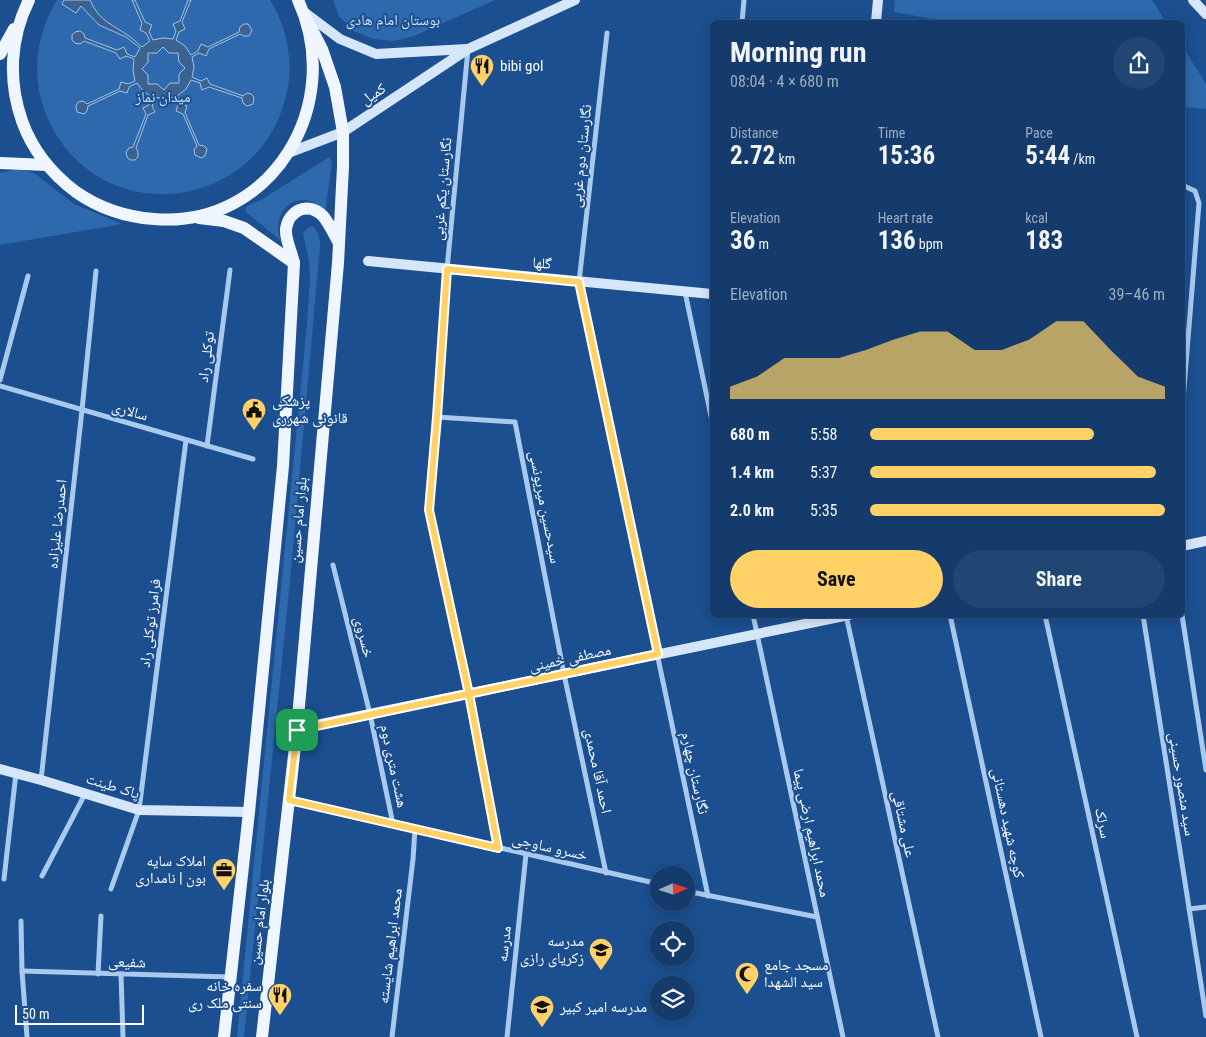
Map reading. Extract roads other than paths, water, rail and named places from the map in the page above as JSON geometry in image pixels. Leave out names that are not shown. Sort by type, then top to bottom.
[{"type":"main road","points":[[0,54],[27,5]]},
{"type":"main road","points":[[27,5],[18,30],[14,51],[13,82],[15,96],[27,133],[47,165],[58,177],[83,197],[112,211],[144,218],[176,219],[192,217],[224,207],[253,190],[272,173],[288,153],[302,127],[313,84],[313,55],[300,6]]},
{"type":"main road","name":"بلوار امام حسین","points":[[262,1037],[297,730],[339,243],[343,132],[340,109],[330,67],[300,6]]},
{"type":"main road","points":[[0,163],[47,165]]},
{"type":"main road","name":"بلوار امام حسین","points":[[224,1037],[250,812],[284,466],[294,263],[286,230],[291,216],[299,209],[308,208],[322,215],[339,243]]},
{"type":"main road","points":[[192,217],[224,221],[244,228],[294,263]]},
{"type":"street","name":"کمیل","points":[[288,153],[343,132],[468,48],[575,0]]},
{"type":"street","points":[[742,20],[744,0]]},
{"type":"street","points":[[876,20],[878,0]]},
{"type":"street","points":[[1193,0],[1206,14]]},
{"type":"street","name":"کمیل","points":[[300,6],[340,39],[376,54],[468,48]]},
{"type":"street","name":"نگارستان دوم غربی","points":[[607,33],[579,282],[658,654]]},
{"type":"street","name":"نگارستان یکم غربی","points":[[468,48],[447,269],[429,510],[469,694],[498,848]]},
{"type":"street","points":[[1185,186],[1195,191],[1199,203],[1185,376]]},
{"type":"street","name":"گلها","points":[[368,261],[710,294]]},
{"type":"street","name":"توکلی راد","points":[[207,446],[230,270]]},
{"type":"street","name":"احمدرضا علیزاده","points":[[41,780],[96,272]]},
{"type":"street","points":[[0,380],[28,276]]},
{"type":"street","points":[[685,291],[710,411]]},
{"type":"street","name":"سالاری","points":[[0,386],[253,459]]},
{"type":"street","name":"سیدحسین میریونسی","points":[[437,417],[516,422],[564,674]]},
{"type":"street","name":"فرامرز توکلی راد","points":[[111,889],[139,810],[186,440]]},
{"type":"street","points":[[1185,545],[1206,541]]},
{"type":"street","name":"خسروی","points":[[333,565],[370,714]]},
{"type":"street","name":"محمد ابراهیم ارضی پیما","points":[[755,618],[842,1037]]},
{"type":"street","name":"مصطفی خمینی","points":[[297,730],[833,618]]},
{"type":"street","name":"علی مشتاقی","points":[[848,618],[938,1037]]},
{"type":"street","name":"کوچه شهید دهستانی","points":[[951,618],[1041,1037]]},
{"type":"street","name":"سرلک","points":[[1046,618],[1137,1037]]},
{"type":"street","name":"سید منصور حسینی","points":[[1143,618],[1206,1016]]},
{"type":"street","points":[[1182,618],[1206,770]]},
{"type":"street","name":"نگارستان چهارم","points":[[658,654],[708,896]]},
{"type":"street","name":"احمد آقا محمدی","points":[[564,674],[606,872]]},
{"type":"street","name":"هشت متری دوم","points":[[370,714],[394,824]]},
{"type":"street","name":"پاک طینت","points":[[0,769],[139,810],[250,812]]},
{"type":"street","points":[[4,879],[16,773]]},
{"type":"street","points":[[42,876],[85,793]]},
{"type":"street","name":"خسرو ساوجی","points":[[289,800],[650,882]]},
{"type":"street","name":"محمد ابراهیم شایسته","points":[[392,1037],[413,859],[414,828]]},
{"type":"street","name":"مدرسه","points":[[507,1037],[526,854]]},
{"type":"street","points":[[695,893],[817,917]]},
{"type":"street","points":[[1189,910],[1206,907]]},
{"type":"street","points":[[98,974],[101,916]]},
{"type":"street","points":[[22,921],[22,971],[27,1037]]},
{"type":"street","name":"شفیعی","points":[[22,971],[231,977]]},
{"type":"street","points":[[122,974],[123,1037]]},
{"type":"place","name":"bibi gol","points":[[482,87]]},
{"type":"place","name":"پزشکی قانونی شهرری","points":[[254,431]]},
{"type":"place","name":"املاک سایه بون | نامداری","points":[[224,891]]},
{"type":"place","name":"مدرسه زکریای رازی","points":[[601,971]]},
{"type":"place","name":"مسجد جامع سید الشهدا","points":[[747,995]]},
{"type":"place","name":"سفره خانه سنتی ملک ری","points":[[280,1016]]},
{"type":"place","name":"مدرسه امیر کبیر","points":[[542,1028]]},
{"type":"park label","name":"بوستان امام هادی","points":[[393,20]]},
{"type":"park label","name":"میدان نماز","points":[[163,97]]}]
